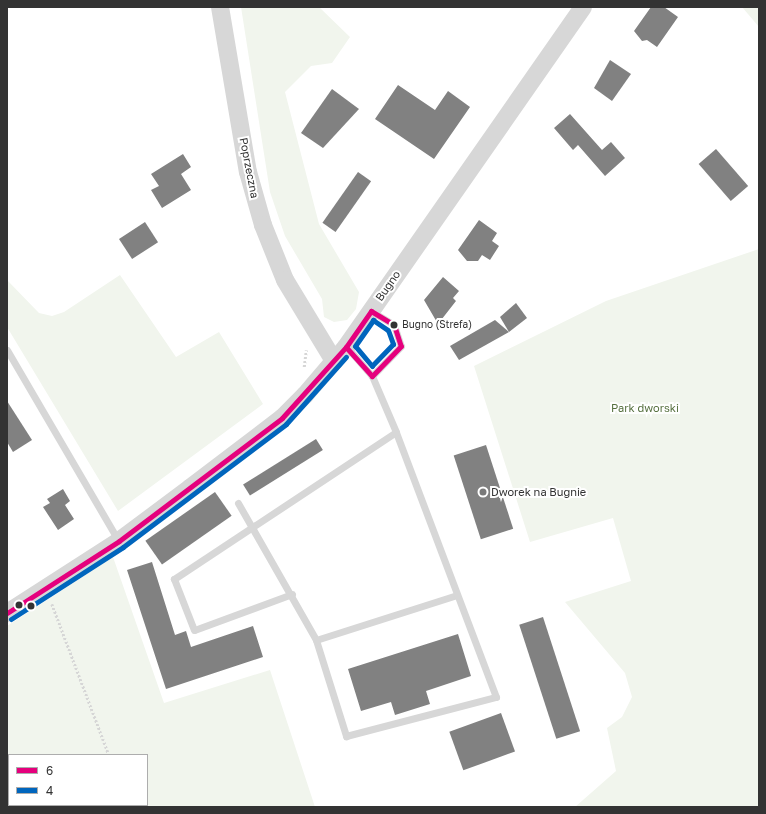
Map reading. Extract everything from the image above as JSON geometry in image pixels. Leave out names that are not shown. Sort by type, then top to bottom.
[{"type":"street","name":"Poprzeczna","points":[[220,7],[255,200],[272,253],[307,319],[334,361]]},
{"type":"street","name":"Bugno","points":[[7,613],[118,541],[282,418],[346,347],[583,7]]},
{"type":"lane","points":[[371,311],[394,325],[401,346],[372,376]]},
{"type":"lane","points":[[238,503],[253,523],[316,640],[346,736],[496,697],[396,432],[372,376],[346,347]]},
{"type":"lane","points":[[8,354],[118,541]]},
{"type":"lane","points":[[292,594],[194,630],[174,579],[253,523],[396,432]]},
{"type":"lane","points":[[316,640],[457,595]]},
{"type":"path","points":[[46,588],[109,754]]},
{"type":"green space","points":[[241,7],[319,7],[350,37],[332,63],[311,66],[285,92],[319,224],[359,292],[356,309],[347,320],[334,322],[324,317],[322,299],[285,236],[270,192]]},
{"type":"green space","points":[[742,7],[759,7],[759,27]]},
{"type":"green space","name":"Park dworski","points":[[759,249],[759,807],[575,807],[616,771],[607,728],[622,717],[632,697],[625,673],[565,602],[631,581],[613,518],[530,542],[474,366],[606,301]]},
{"type":"green space","points":[[120,275],[176,357],[219,332],[263,404],[118,511],[7,327],[7,280],[39,313],[52,316],[64,312]]},
{"type":"green space","points":[[113,557],[164,703],[270,670],[315,807],[7,807],[7,626]]},
{"type":"building","points":[[651,7],[664,7],[678,17],[657,47],[647,40],[642,41],[634,31]]},
{"type":"building","points":[[610,60],[631,74],[612,101],[594,88]]},
{"type":"building","points":[[398,85],[435,110],[448,91],[470,107],[434,159],[375,119]]},
{"type":"building","points":[[332,89],[359,109],[323,148],[301,133]]},
{"type":"building","points":[[570,114],[602,150],[611,142],[625,158],[605,176],[578,145],[573,150],[554,128]]},
{"type":"building","points":[[716,149],[748,186],[731,201],[699,164]]},
{"type":"building","points":[[183,154],[191,167],[181,174],[191,190],[162,208],[151,190],[159,186],[151,174]]},
{"type":"building","points":[[358,172],[371,181],[336,232],[322,223]]},
{"type":"building","points":[[479,220],[497,233],[492,241],[499,246],[490,260],[482,255],[478,261],[467,261],[458,250]]},
{"type":"building","points":[[145,222],[158,242],[132,259],[119,239]]},
{"type":"building","points":[[443,277],[459,291],[453,298],[456,301],[438,324],[424,300]]},
{"type":"building","points":[[516,303],[527,318],[509,332],[500,317]]},
{"type":"building","points":[[495,320],[509,332],[459,360],[450,346]]},
{"type":"building","points":[[7,401],[32,440],[13,452],[7,442]]},
{"type":"building","points":[[316,439],[323,450],[250,496],[243,485]]},
{"type":"building","name":"Dworek na Bugnie","points":[[486,445],[513,529],[481,539],[454,456]]},
{"type":"building","points":[[63,489],[70,501],[65,505],[74,519],[58,530],[43,507],[50,503],[47,499]]},
{"type":"building","points":[[215,492],[232,516],[162,565],[145,541]]},
{"type":"building","points":[[152,562],[175,635],[186,631],[191,647],[253,626],[263,657],[166,689],[127,570]]},
{"type":"building","points":[[543,617],[580,731],[556,739],[519,625]]},
{"type":"building","points":[[458,634],[471,676],[426,691],[430,704],[395,715],[391,702],[361,711],[348,669]]},
{"type":"building","points":[[501,713],[515,752],[463,770],[449,732]]},
{"type":"transit line","name":"6","points":[[371,311],[394,325],[401,346],[372,376],[346,347],[371,311]]},
{"type":"transit line","name":"4","points":[[373,320],[388,330],[393,344],[372,366],[355,346],[373,320]]},
{"type":"transit line","name":"6","points":[[7,613],[119,541],[282,418],[346,347]]},
{"type":"transit line","name":"4","points":[[11,619],[123,547],[286,424],[346,357]]},
{"type":"place","name":"Bugno (Strefa)","points":[[394,325]]},
{"type":"place","name":"Dworek na Bugnie","points":[[483,492]]}]
